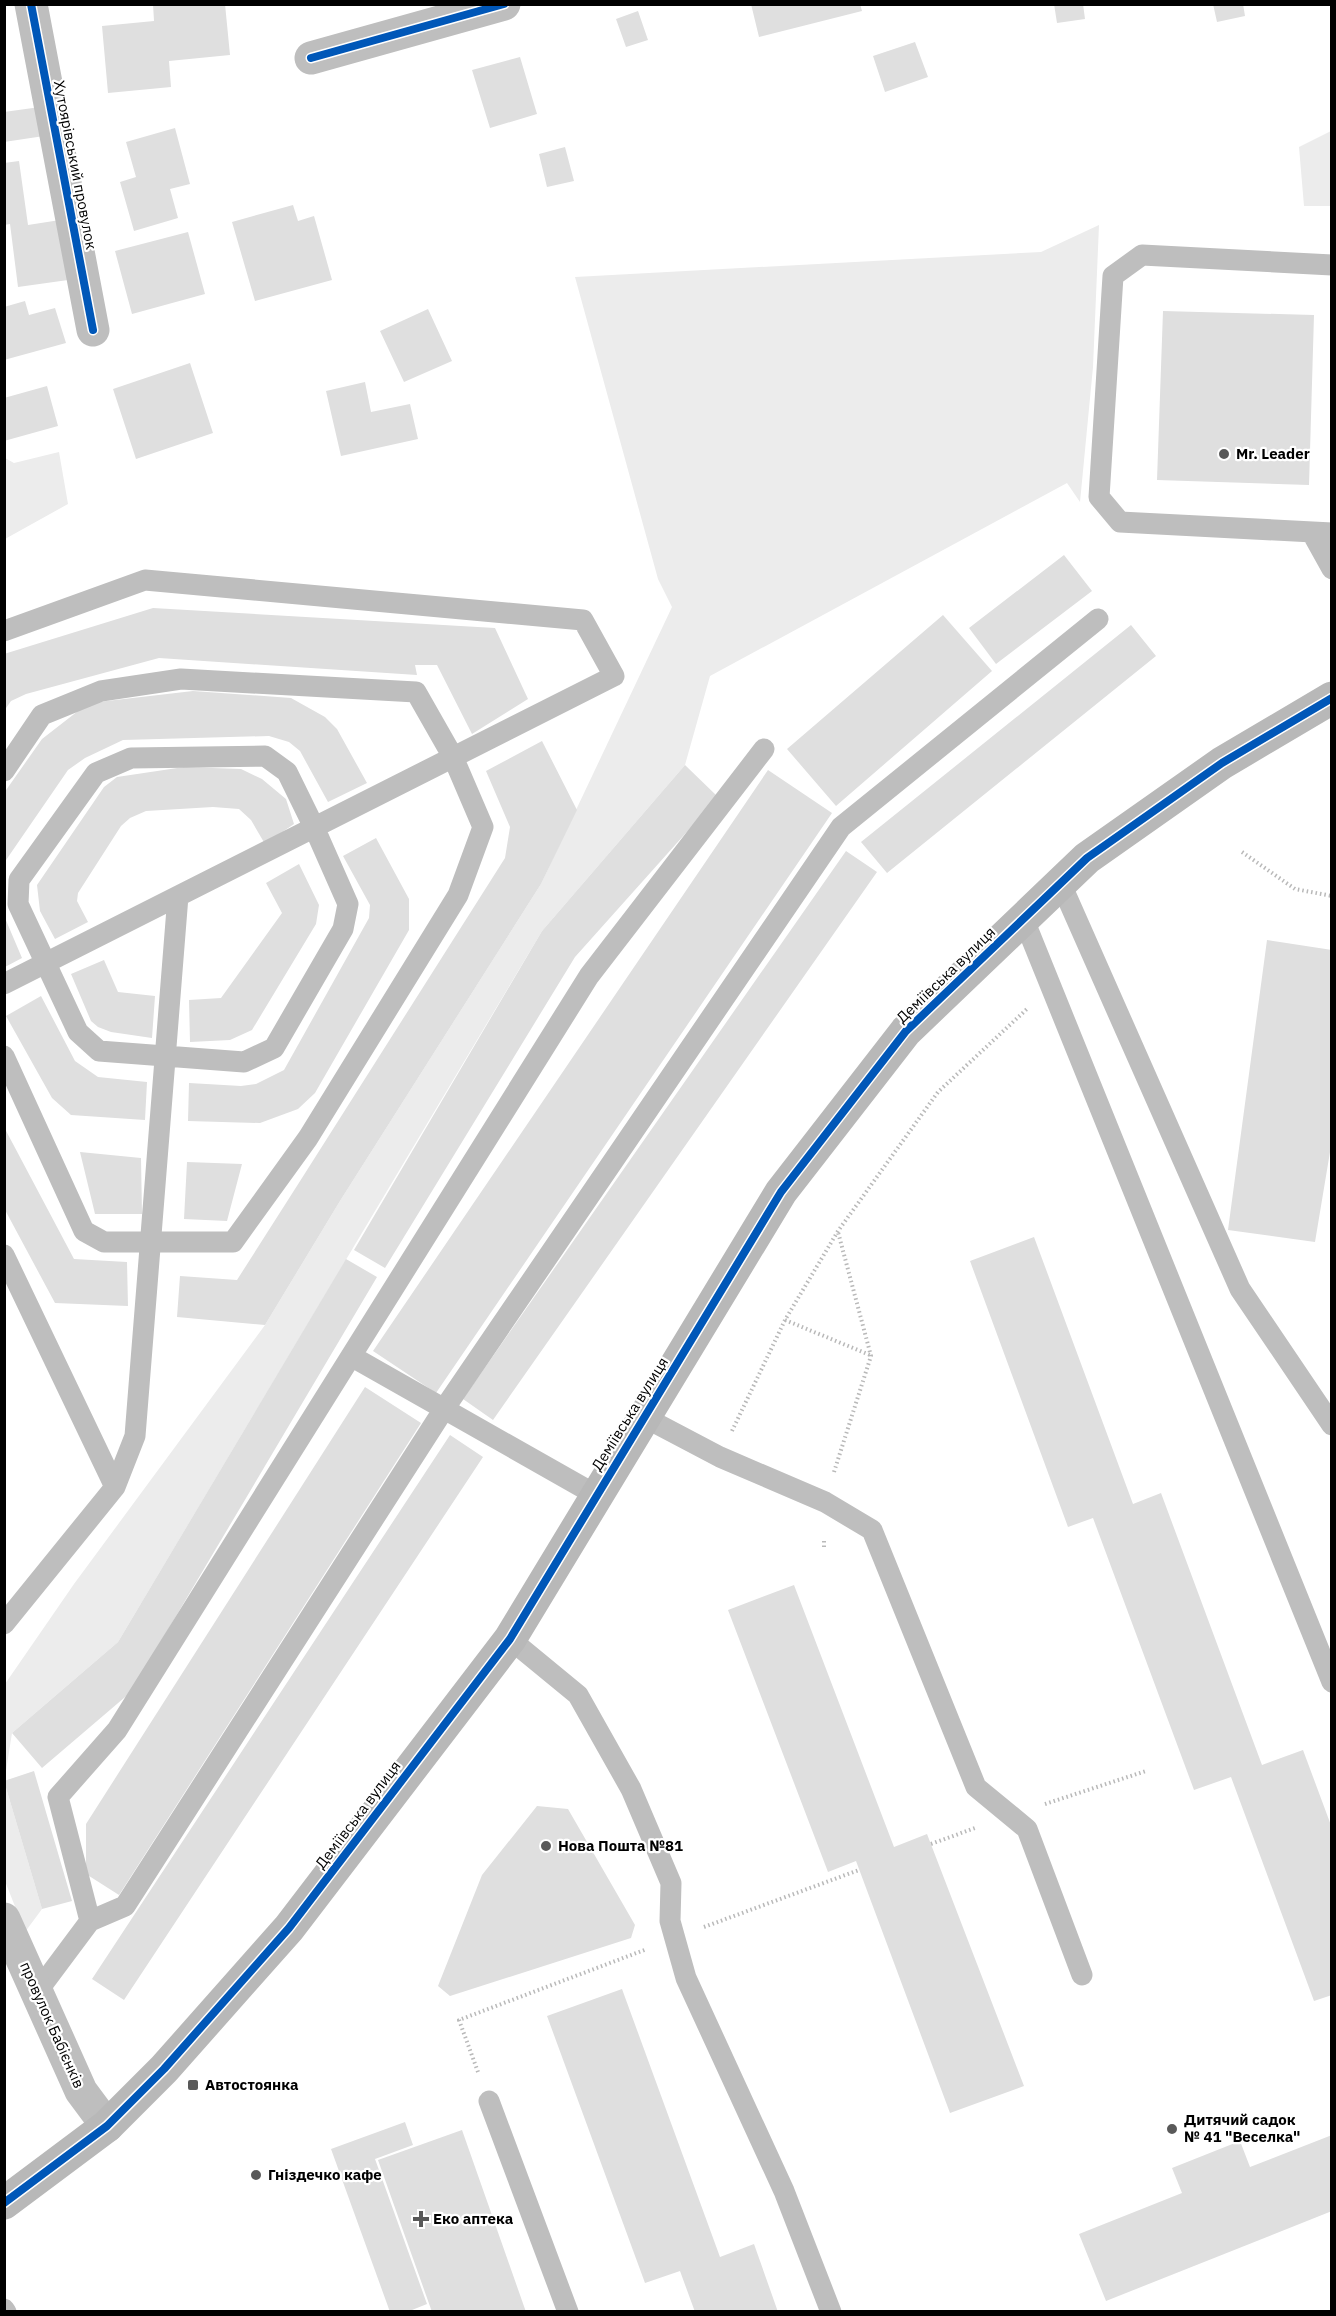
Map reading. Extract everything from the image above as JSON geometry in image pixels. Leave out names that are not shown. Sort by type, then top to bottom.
[{"type":"street","name":"Хутоярівський провулок","points":[[31,4],[93,330]]},
{"type":"street","points":[[311,58],[504,4]]},
{"type":"street","name":"Деміївська вулиця","points":[[4,2203],[107,2126],[171,2061],[289,1928],[510,1639],[781,1192],[906,1031],[1087,858],[1200,777],[1332,698]]},
{"type":"street","name":"провулок Бабієнків","points":[[4,1919],[81,2091],[107,2126]]},
{"type":"lane","points":[[1332,265],[1142,255],[1113,276],[1099,497],[1120,522],[1322,533],[1332,569]]},
{"type":"lane","points":[[4,631],[146,580],[583,620],[614,676],[4,984]]},
{"type":"lane","points":[[37,1992],[90,1921],[124,1906],[444,1409],[841,827],[1098,619]]},
{"type":"lane","points":[[4,771],[42,715],[101,691],[181,679],[416,692],[453,757],[483,827],[458,895],[308,1138],[233,1242],[104,1242],[84,1231],[4,1056]]},
{"type":"lane","points":[[90,1921],[58,1797],[117,1730],[589,976],[764,748]]},
{"type":"lane","points":[[264,756],[287,772],[348,904],[343,929],[274,1048],[244,1062],[99,1051],[78,1032],[47,962],[18,904],[19,880],[96,773],[131,758],[264,756]]},
{"type":"lane","points":[[1060,884],[1240,1289],[1332,1425]]},
{"type":"lane","points":[[4,1624],[115,1487],[135,1436],[178,896]]},
{"type":"lane","points":[[1023,920],[1332,1682]]},
{"type":"lane","points":[[4,1255],[115,1487]]},
{"type":"lane","points":[[351,1356],[596,1495]]},
{"type":"lane","points":[[644,1418],[720,1456],[825,1502],[872,1530],[976,1787],[1027,1828],[1082,1975]]},
{"type":"lane","points":[[510,1639],[578,1695],[631,1789],[671,1883],[670,1921],[686,1978],[784,2191],[831,2312]]},
{"type":"lane","points":[[489,2101],[568,2312]]},
{"type":"path","points":[[1242,852],[1295,889],[1332,896]]},
{"type":"path","points":[[720,1456],[785,1320],[838,1231],[938,1092],[1050,986]]},
{"type":"path","points":[[824,1547],[825,1502],[871,1356],[838,1231]]},
{"type":"path","points":[[785,1320],[871,1356]]},
{"type":"path","points":[[489,2101],[459,2020],[859,1870]]},
{"type":"shaded area","points":[[1331,131],[1331,206],[1304,206],[1299,147]]},
{"type":"shaded area","points":[[1099,225],[1093,367],[1080,502],[1067,483],[710,676],[685,765],[542,931],[118,1642],[12,1733],[5,1777],[5,1684],[74,1584],[265,1325],[340,1201],[541,884],[672,607],[658,579],[575,277],[1041,252]]},
{"type":"shaded area","points":[[59,452],[68,504],[5,539],[5,458],[14,463]]},
{"type":"shaded area","points":[[4,1781],[42,1909],[25,1932],[5,1881]]},
{"type":"building","points":[[153,4],[225,4],[230,55],[169,61],[171,87],[108,93],[102,26],[154,21]]},
{"type":"building","points":[[751,4],[860,4],[862,11],[759,37]]},
{"type":"building","points":[[1054,4],[1083,4],[1085,19],[1057,23]]},
{"type":"building","points":[[1213,4],[1243,4],[1245,16],[1217,22]]},
{"type":"building","points":[[638,11],[648,40],[626,47],[616,19]]},
{"type":"building","points":[[915,42],[928,77],[885,92],[873,56]]},
{"type":"building","points":[[520,57],[537,114],[490,128],[472,70]]},
{"type":"building","points":[[40,107],[44,136],[4,142],[4,112]]},
{"type":"building","points":[[175,128],[190,184],[170,189],[178,218],[134,231],[120,182],[136,177],[126,142]]},
{"type":"building","points":[[565,147],[574,181],[547,187],[539,154]]},
{"type":"building","points":[[19,161],[28,225],[60,220],[68,280],[18,287],[10,224],[4,225],[4,163]]},
{"type":"building","points":[[293,205],[298,221],[314,216],[332,280],[255,301],[232,222]]},
{"type":"building","points":[[188,232],[205,294],[132,314],[115,251]]},
{"type":"building","points":[[25,301],[29,315],[55,308],[66,343],[4,360],[4,307]]},
{"type":"building","points":[[428,309],[452,361],[404,382],[380,331]]},
{"type":"building","points":[[1163,311],[1314,315],[1309,485],[1157,480]]},
{"type":"building","points":[[190,363],[213,433],[136,459],[113,389]]},
{"type":"building","points":[[365,382],[371,412],[410,404],[418,439],[341,456],[326,391]]},
{"type":"building","points":[[47,386],[58,426],[4,441],[4,398]]},
{"type":"building","points":[[1064,555],[1092,591],[996,664],[969,628]]},
{"type":"building","points":[[153,608],[495,628],[528,699],[472,734],[437,665],[415,665],[417,675],[159,658],[26,694],[11,701],[4,711],[4,654]]},
{"type":"building","points":[[943,615],[992,671],[836,806],[787,749]]},
{"type":"building","points":[[1131,625],[1156,656],[887,873],[861,842]]},
{"type":"building","points":[[193,691],[291,698],[325,717],[337,729],[367,783],[328,802],[300,751],[289,742],[269,736],[123,740],[85,758],[68,770],[4,863],[4,793],[42,739],[78,711],[98,702]]},
{"type":"building","points":[[542,741],[577,810],[541,884],[340,1201],[265,1325],[177,1317],[180,1276],[237,1280],[505,858],[510,827],[486,771]]},
{"type":"building","points":[[685,765],[718,797],[575,957],[385,1268],[354,1250],[542,931]]},
{"type":"building","points":[[184,767],[241,769],[262,779],[286,799],[294,824],[265,844],[251,820],[239,809],[213,807],[146,811],[130,818],[121,826],[78,893],[77,901],[88,922],[55,939],[40,911],[37,885],[104,787],[117,777]]},
{"type":"building","points":[[768,770],[832,813],[436,1393],[373,1351]]},
{"type":"building","points":[[376,838],[409,899],[409,930],[315,1093],[298,1109],[260,1123],[188,1121],[189,1083],[241,1086],[256,1084],[284,1070],[369,918],[370,905],[343,856]]},
{"type":"building","points":[[846,851],[877,872],[493,1420],[463,1399]]},
{"type":"building","points":[[299,864],[319,905],[316,924],[252,1030],[230,1040],[190,1042],[189,1000],[221,998],[282,913],[266,883]]},
{"type":"building","points":[[5,918],[22,958],[5,967]]},
{"type":"building","points":[[1267,940],[1332,950],[1332,1140],[1315,1242],[1228,1230]]},
{"type":"building","points":[[104,960],[118,992],[155,996],[152,1038],[111,1032],[98,1027],[91,1021],[71,974]]},
{"type":"building","points":[[41,996],[75,1061],[98,1077],[147,1082],[145,1120],[71,1115],[52,1098],[6,1016]]},
{"type":"building","points":[[4,1127],[74,1259],[127,1262],[128,1306],[55,1303],[4,1208]]},
{"type":"building","points":[[80,1152],[141,1158],[142,1214],[95,1214]]},
{"type":"building","points":[[187,1162],[242,1164],[227,1221],[184,1219]]},
{"type":"building","points":[[1034,1237],[1133,1504],[1161,1493],[1262,1765],[1303,1750],[1332,1828],[1332,1995],[1314,2001],[1231,1777],[1194,1790],[1093,1518],[1068,1527],[970,1261]]},
{"type":"building","points":[[346,1259],[377,1277],[131,1692],[42,1768],[12,1733],[118,1642]]},
{"type":"building","points":[[365,1387],[421,1423],[119,1895],[86,1874],[86,1824]]},
{"type":"building","points":[[450,1435],[483,1457],[124,2000],[92,1979]]},
{"type":"building","points":[[794,1585],[894,1847],[927,1834],[1024,2086],[950,2113],[856,1861],[828,1872],[728,1610]]},
{"type":"building","points":[[34,1771],[72,1901],[42,1909],[4,1781]]},
{"type":"building","points":[[537,1806],[568,1809],[635,1925],[631,1938],[450,1996],[438,1986],[482,1875]]},
{"type":"building","points":[[622,1989],[720,2257],[754,2244],[778,2312],[695,2312],[680,2271],[645,2283],[547,2016]]},
{"type":"building","points":[[405,2122],[413,2145],[375,2159],[427,2304],[407,2312],[390,2312],[331,2149]]},
{"type":"building","points":[[462,2130],[526,2312],[432,2312],[378,2160]]},
{"type":"building","points":[[1332,2135],[1332,2211],[1106,2301],[1079,2234],[1182,2193],[1172,2168],[1240,2141],[1250,2167]]},
{"type":"cycle path","points":[[31,4],[93,330]]},
{"type":"cycle path","points":[[311,58],[504,4]]},
{"type":"cycle path","points":[[4,2203],[107,2126],[164,2069],[289,1928],[510,1639],[781,1192],[906,1031],[1087,858],[1222,763],[1332,698]]},
{"type":"place","name":"Mr. Leader","points":[[1224,454]]},
{"type":"place","name":"Нова Пошта №81","points":[[546,1846]]},
{"type":"place","name":"Автостоянка","points":[[193,2085]]},
{"type":"place","name":"Дитячий садок № 41 \"Веселка\"","points":[[1172,2129]]},
{"type":"place","name":"Гніздечко кафе","points":[[256,2175]]},
{"type":"place","name":"Еко аптека","points":[[421,2219]]}]
